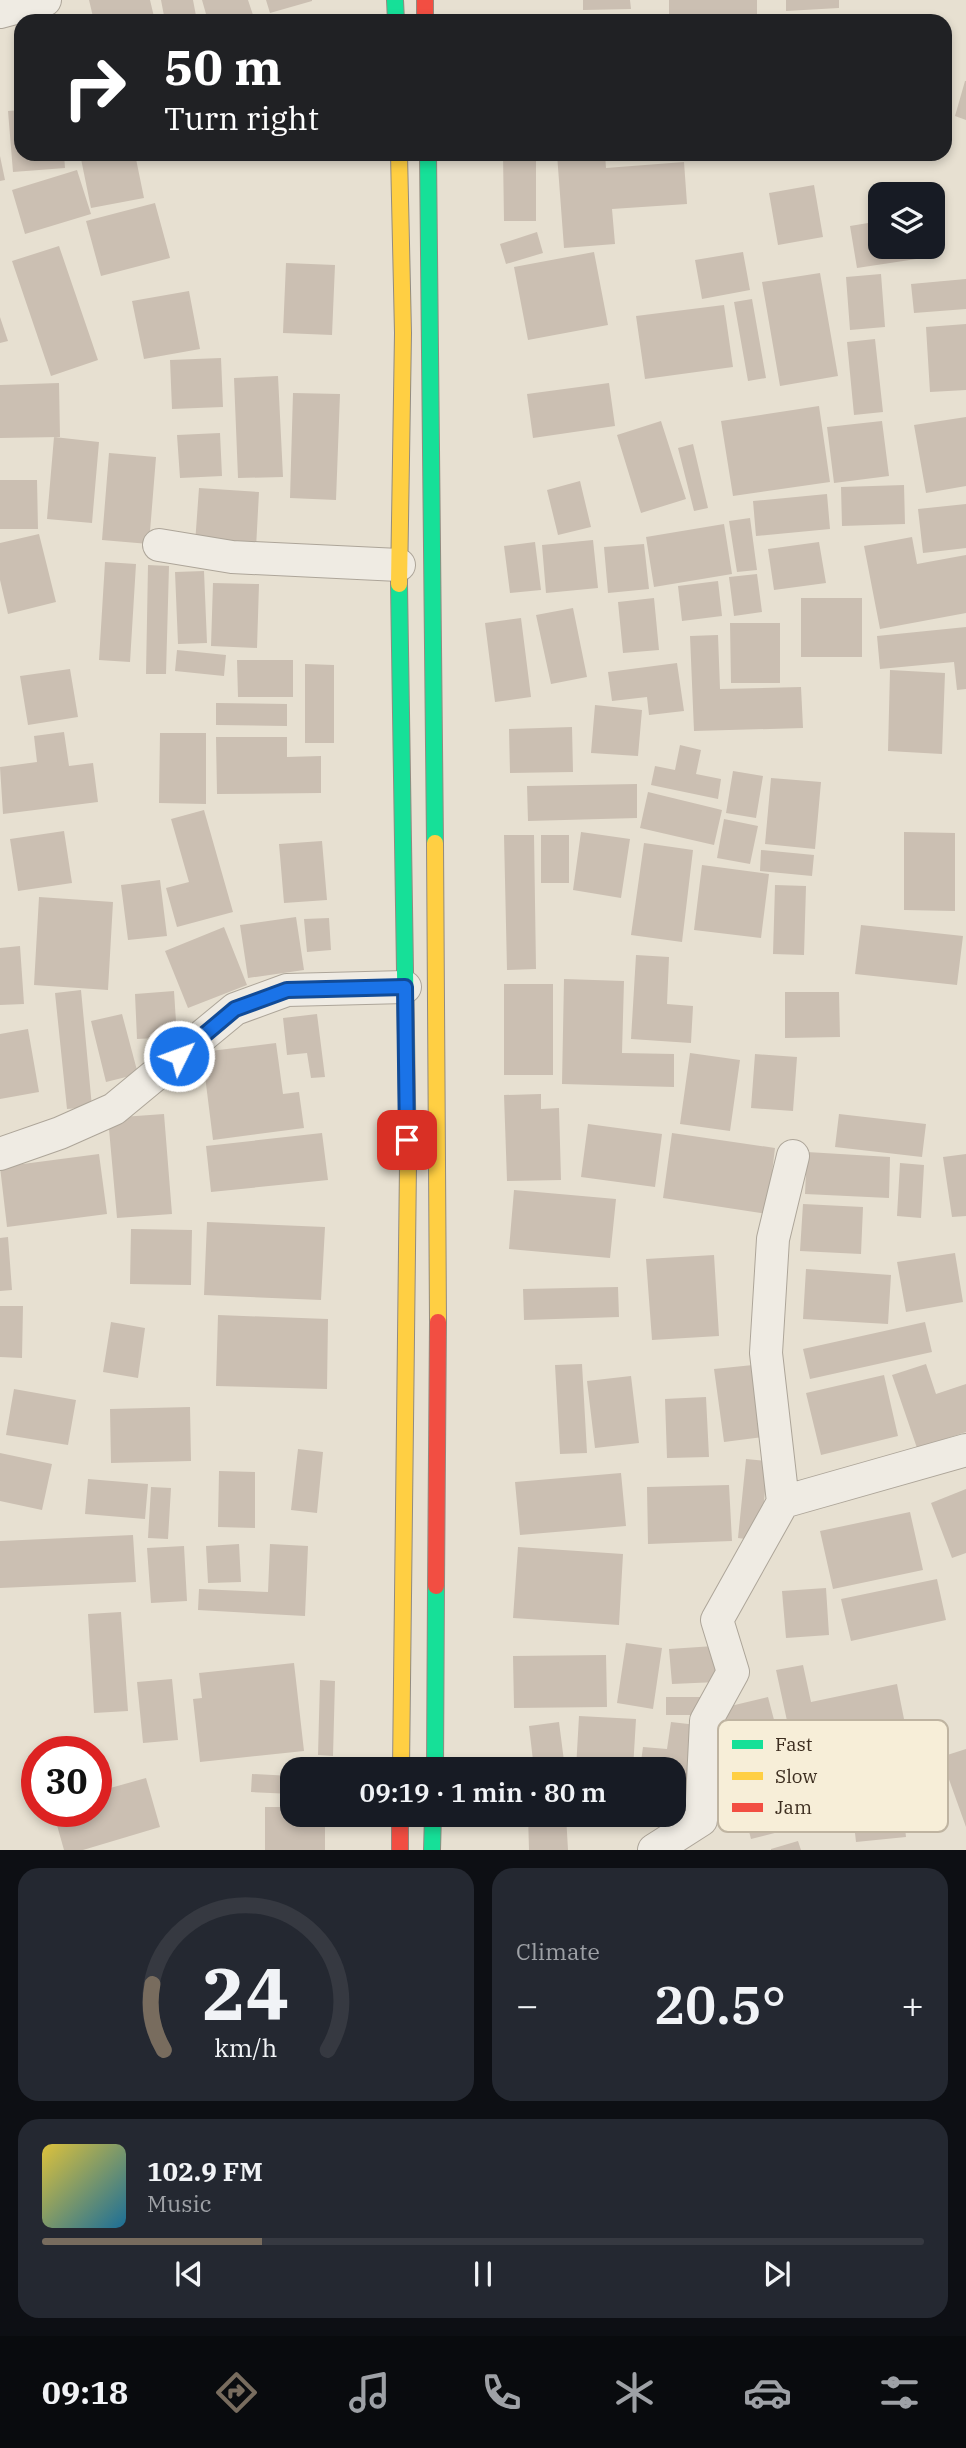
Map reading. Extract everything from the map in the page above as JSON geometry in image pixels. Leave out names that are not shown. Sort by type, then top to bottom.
[{"type":"main road","points":[[399,161],[403,333],[399,565],[409,1242],[401,1757]]},
{"type":"main road","points":[[428,161],[439,1248],[435,1757]]},
{"type":"main road","points":[[400,1827],[400,1850]]},
{"type":"main road","points":[[432,1850],[433,1827]]},
{"type":"street","points":[[0,12],[45,0]]},
{"type":"street","points":[[159,545],[232,557],[399,565]]},
{"type":"street","points":[[0,1154],[60,1133],[114,1108],[235,1009],[287,990],[405,987]]},
{"type":"street","points":[[654,1850],[701,1821],[706,1721],[733,1672],[717,1620],[783,1503],[766,1353],[773,1239],[793,1156]]},
{"type":"street","points":[[783,1503],[966,1450]]},
{"type":"building","points":[[89,0],[150,0],[153,14],[92,14]]},
{"type":"building","points":[[161,0],[193,0],[196,14],[164,14]]},
{"type":"building","points":[[202,0],[248,0],[253,14],[206,14]]},
{"type":"building","points":[[266,0],[312,0],[312,1],[270,13]]},
{"type":"building","points":[[583,0],[630,0],[631,9],[583,10]]},
{"type":"building","points":[[669,0],[757,0],[757,14],[669,14]]},
{"type":"building","points":[[786,0],[839,0],[839,8],[786,11]]},
{"type":"building","points":[[966,81],[966,120],[955,116]]},
{"type":"building","points":[[8,111],[14,111],[14,161],[64,161],[65,168],[13,172]]},
{"type":"building","points":[[0,156],[5,180],[0,181]]},
{"type":"building","points":[[81,161],[136,161],[144,198],[91,208]]},
{"type":"building","points":[[503,161],[536,161],[536,221],[504,221]]},
{"type":"building","points":[[558,161],[606,161],[606,168],[684,162],[687,204],[612,209],[615,244],[564,248]]},
{"type":"building","points":[[77,170],[91,214],[25,234],[12,190]]},
{"type":"building","points":[[814,185],[823,237],[778,245],[769,193]]},
{"type":"building","points":[[155,203],[170,258],[101,276],[86,221]]},
{"type":"building","points":[[868,223],[868,259],[916,259],[857,268],[850,226]]},
{"type":"building","points":[[537,232],[543,253],[506,264],[500,244]]},
{"type":"building","points":[[59,246],[98,360],[51,376],[12,261]]},
{"type":"building","points":[[594,252],[608,325],[528,340],[514,267]]},
{"type":"building","points":[[743,252],[750,290],[702,299],[695,260]]},
{"type":"building","points":[[286,263],[335,265],[332,335],[283,333]]},
{"type":"building","points":[[820,273],[838,376],[780,386],[762,282]]},
{"type":"building","points":[[881,274],[885,327],[850,330],[846,277]]},
{"type":"building","points":[[966,279],[966,309],[914,313],[911,284]]},
{"type":"building","points":[[189,291],[200,349],[144,359],[132,301]]},
{"type":"building","points":[[752,299],[766,378],[748,381],[734,302]]},
{"type":"building","points":[[724,305],[733,367],[645,379],[636,316]]},
{"type":"building","points":[[0,317],[8,341],[0,343]]},
{"type":"building","points":[[966,324],[966,390],[930,392],[926,327]]},
{"type":"building","points":[[875,339],[883,412],[854,415],[847,342]]},
{"type":"building","points":[[221,358],[223,407],[172,409],[170,360]]},
{"type":"building","points":[[278,376],[283,477],[238,478],[234,378]]},
{"type":"building","points":[[59,383],[60,437],[0,438],[0,385]]},
{"type":"building","points":[[609,383],[615,426],[533,438],[527,394]]},
{"type":"building","points":[[293,393],[340,394],[336,500],[290,498]]},
{"type":"building","points":[[819,406],[830,482],[733,496],[721,421]]},
{"type":"building","points":[[966,417],[966,486],[926,493],[914,425]]},
{"type":"building","points":[[661,421],[686,499],[641,513],[617,435]]},
{"type":"building","points":[[882,421],[889,476],[834,483],[827,427]]},
{"type":"building","points":[[220,433],[222,476],[180,478],[177,435]]},
{"type":"building","points":[[54,437],[99,442],[92,523],[47,519]]},
{"type":"building","points":[[693,444],[708,508],[694,511],[678,448]]},
{"type":"building","points":[[109,453],[156,457],[149,544],[102,540]]},
{"type":"building","points":[[0,480],[37,480],[38,529],[0,529]]},
{"type":"building","points":[[580,481],[591,527],[558,535],[547,490]]},
{"type":"building","points":[[904,485],[905,524],[842,526],[841,487]]},
{"type":"building","points":[[199,488],[259,492],[256,548],[195,544]]},
{"type":"building","points":[[827,494],[830,529],[756,536],[753,501]]},
{"type":"building","points":[[966,504],[966,548],[923,553],[918,509]]},
{"type":"building","points":[[750,518],[757,570],[737,572],[729,521]]},
{"type":"building","points":[[724,524],[732,574],[654,587],[646,537]]},
{"type":"building","points":[[39,534],[56,602],[8,614],[0,580],[0,543]]},
{"type":"building","points":[[912,537],[917,564],[966,555],[966,613],[880,629],[864,546]]},
{"type":"building","points":[[593,540],[598,588],[546,593],[542,545]]},
{"type":"building","points":[[535,542],[541,590],[510,593],[504,546]]},
{"type":"building","points":[[819,542],[826,583],[774,590],[768,549]]},
{"type":"building","points":[[644,544],[649,589],[608,593],[604,547]]},
{"type":"building","points":[[105,562],[136,564],[130,662],[99,660]]},
{"type":"building","points":[[148,565],[169,566],[166,674],[146,674]]},
{"type":"building","points":[[204,571],[207,643],[178,644],[175,572]]},
{"type":"building","points":[[757,574],[762,612],[734,616],[729,577]]},
{"type":"building","points":[[718,581],[722,616],[682,621],[678,586]]},
{"type":"building","points":[[213,583],[259,584],[257,648],[211,646]]},
{"type":"building","points":[[654,598],[659,650],[623,653],[618,602]]},
{"type":"building","points":[[801,598],[862,598],[862,657],[801,657]]},
{"type":"building","points":[[573,608],[587,677],[551,684],[536,615]]},
{"type":"building","points":[[521,618],[531,697],[495,702],[485,623]]},
{"type":"building","points":[[730,623],[780,623],[780,683],[731,683]]},
{"type":"building","points":[[966,627],[966,689],[957,690],[954,662],[880,669],[877,636]]},
{"type":"building","points":[[718,635],[720,689],[801,687],[803,728],[694,731],[690,636]]},
{"type":"building","points":[[177,650],[226,655],[224,676],[175,671]]},
{"type":"building","points":[[237,660],[293,660],[293,697],[238,697]]},
{"type":"building","points":[[677,663],[684,711],[649,715],[647,697],[612,701],[608,672]]},
{"type":"building","points":[[305,664],[334,665],[334,743],[305,743]]},
{"type":"building","points":[[70,669],[78,717],[28,725],[20,676]]},
{"type":"building","points":[[890,670],[945,673],[942,754],[888,751]]},
{"type":"building","points":[[216,703],[287,704],[287,726],[216,725]]},
{"type":"building","points":[[595,705],[642,710],[638,756],[591,753]]},
{"type":"building","points":[[572,727],[573,772],[510,773],[509,729]]},
{"type":"building","points":[[64,732],[69,766],[93,763],[98,802],[3,814],[0,767],[37,762],[34,736]]},
{"type":"building","points":[[160,733],[206,733],[206,804],[159,803]]},
{"type":"building","points":[[216,737],[287,737],[287,757],[321,756],[321,793],[217,794]]},
{"type":"building","points":[[680,745],[701,750],[696,774],[721,779],[718,799],[651,785],[655,766],[675,770]]},
{"type":"building","points":[[733,771],[763,776],[756,818],[726,813]]},
{"type":"building","points":[[771,778],[821,782],[815,849],[765,844]]},
{"type":"building","points":[[637,784],[637,818],[528,821],[527,786]]},
{"type":"building","points":[[648,792],[722,810],[714,845],[640,828]]},
{"type":"building","points":[[204,810],[233,912],[177,927],[166,888],[189,882],[171,819]]},
{"type":"building","points":[[724,819],[758,826],[750,864],[717,858]]},
{"type":"building","points":[[64,831],[72,883],[18,891],[10,839]]},
{"type":"building","points":[[581,832],[630,839],[621,898],[573,890]]},
{"type":"building","points":[[904,832],[955,833],[955,911],[904,910]]},
{"type":"building","points":[[504,835],[534,835],[536,969],[507,970]]},
{"type":"building","points":[[541,835],[569,835],[569,883],[541,883]]},
{"type":"building","points":[[322,841],[327,900],[284,903],[279,844]]},
{"type":"building","points":[[644,843],[693,850],[682,942],[631,935]]},
{"type":"building","points":[[761,850],[814,855],[812,876],[760,871]]},
{"type":"building","points":[[702,865],[769,874],[761,938],[694,930]]},
{"type":"building","points":[[160,880],[167,936],[128,940],[121,885]]},
{"type":"building","points":[[775,885],[806,886],[804,955],[773,954]]},
{"type":"building","points":[[39,897],[113,902],[108,990],[34,985]]},
{"type":"building","points":[[296,917],[304,970],[248,978],[240,925]]},
{"type":"building","points":[[329,918],[331,950],[307,952],[304,919]]},
{"type":"building","points":[[861,925],[963,936],[957,985],[855,974]]},
{"type":"building","points":[[224,927],[247,985],[188,1008],[165,951]]},
{"type":"building","points":[[20,946],[24,1004],[0,1005],[0,948]]},
{"type":"building","points":[[636,955],[669,957],[667,1004],[693,1006],[691,1043],[631,1039]]},
{"type":"building","points":[[564,979],[624,981],[622,1053],[674,1054],[674,1087],[562,1084]]},
{"type":"building","points":[[504,984],[553,984],[553,1075],[504,1075]]},
{"type":"building","points":[[81,990],[92,1107],[67,1109],[55,993]]},
{"type":"building","points":[[174,991],[177,1037],[137,1039],[135,994]]},
{"type":"building","points":[[785,992],[839,992],[840,1037],[785,1038]]},
{"type":"building","points":[[122,1014],[138,1074],[106,1082],[91,1021]]},
{"type":"building","points":[[317,1014],[325,1077],[311,1078],[307,1053],[287,1055],[283,1018]]},
{"type":"building","points":[[28,1029],[39,1092],[0,1099],[0,1034]]},
{"type":"building","points":[[276,1043],[283,1094],[299,1092],[304,1128],[213,1140],[202,1052]]},
{"type":"building","points":[[690,1053],[740,1060],[730,1131],[680,1124]]},
{"type":"building","points":[[755,1054],[797,1057],[793,1111],[751,1108]]},
{"type":"building","points":[[541,1094],[541,1109],[559,1108],[561,1180],[507,1181],[504,1095]]},
{"type":"building","points":[[164,1114],[172,1214],[117,1218],[108,1118]]},
{"type":"building","points":[[839,1114],[926,1124],[922,1157],[835,1147]]},
{"type":"building","points":[[588,1124],[662,1134],[655,1187],[581,1177]]},
{"type":"building","points":[[322,1133],[328,1180],[211,1192],[206,1146]]},
{"type":"building","points":[[672,1133],[775,1148],[767,1214],[663,1198]]},
{"type":"building","points":[[807,1152],[890,1157],[889,1198],[805,1194]]},
{"type":"building","points":[[99,1154],[107,1214],[7,1227],[0,1167]]},
{"type":"building","points":[[966,1154],[966,1216],[952,1217],[943,1157]]},
{"type":"building","points":[[900,1163],[924,1165],[921,1218],[897,1216]]},
{"type":"building","points":[[514,1190],[616,1199],[610,1258],[509,1249]]},
{"type":"building","points":[[803,1204],[863,1207],[861,1254],[800,1251]]},
{"type":"building","points":[[207,1222],[325,1227],[321,1300],[204,1295]]},
{"type":"building","points":[[131,1229],[192,1230],[191,1285],[130,1284]]},
{"type":"building","points":[[8,1237],[12,1290],[0,1291],[0,1238]]},
{"type":"building","points":[[955,1253],[963,1302],[906,1312],[897,1262]]},
{"type":"building","points":[[714,1255],[719,1336],[652,1340],[646,1259]]},
{"type":"building","points":[[806,1269],[891,1275],[888,1324],[803,1319]]},
{"type":"building","points":[[618,1287],[619,1317],[524,1320],[523,1289]]},
{"type":"building","points":[[0,1306],[23,1306],[22,1358],[0,1357]]},
{"type":"building","points":[[218,1315],[328,1319],[327,1389],[216,1386]]},
{"type":"building","points":[[111,1322],[145,1328],[138,1378],[103,1372]]},
{"type":"building","points":[[925,1322],[932,1352],[810,1379],[803,1349]]},
{"type":"building","points":[[582,1364],[587,1453],[560,1454],[555,1365]]},
{"type":"building","points":[[926,1364],[936,1394],[966,1384],[966,1432],[917,1448],[892,1375]]},
{"type":"building","points":[[753,1365],[763,1437],[724,1442],[714,1369]]},
{"type":"building","points":[[884,1375],[898,1436],[821,1455],[806,1393]]},
{"type":"building","points":[[631,1376],[639,1443],[595,1448],[587,1381]]},
{"type":"building","points":[[14,1389],[76,1400],[68,1445],[6,1435]]},
{"type":"building","points":[[706,1397],[709,1457],[667,1458],[665,1399]]},
{"type":"building","points":[[190,1407],[191,1461],[111,1463],[110,1409]]},
{"type":"building","points":[[298,1449],[323,1452],[317,1513],[291,1510]]},
{"type":"building","points":[[0,1453],[52,1464],[42,1510],[0,1501]]},
{"type":"building","points":[[746,1459],[768,1461],[760,1541],[738,1538]]},
{"type":"building","points":[[219,1471],[255,1472],[255,1528],[218,1527]]},
{"type":"building","points":[[621,1473],[626,1526],[520,1535],[515,1482]]},
{"type":"building","points":[[88,1479],[148,1484],[145,1519],[85,1514]]},
{"type":"building","points":[[729,1485],[732,1541],[648,1544],[647,1487]]},
{"type":"building","points":[[151,1487],[171,1488],[168,1539],[148,1538]]},
{"type":"building","points":[[966,1489],[966,1553],[952,1558],[931,1503]]},
{"type":"building","points":[[910,1512],[923,1570],[833,1589],[820,1531]]},
{"type":"building","points":[[133,1535],[136,1582],[0,1588],[0,1541]]},
{"type":"building","points":[[239,1544],[241,1582],[208,1583],[206,1546]]},
{"type":"building","points":[[270,1544],[308,1546],[305,1616],[198,1610],[199,1589],[268,1592]]},
{"type":"building","points":[[184,1546],[187,1601],[151,1603],[147,1548]]},
{"type":"building","points":[[518,1547],[623,1554],[619,1625],[513,1618]]},
{"type":"building","points":[[937,1579],[946,1620],[851,1641],[841,1599]]},
{"type":"building","points":[[826,1588],[829,1635],[786,1638],[782,1591]]},
{"type":"building","points":[[121,1612],[128,1711],[94,1713],[88,1614]]},
{"type":"building","points":[[626,1643],[662,1648],[653,1709],[617,1703]]},
{"type":"building","points":[[714,1646],[717,1682],[672,1684],[669,1649]]},
{"type":"building","points":[[606,1655],[607,1707],[514,1708],[513,1656]]},
{"type":"building","points":[[294,1663],[304,1751],[200,1762],[193,1699],[202,1698],[199,1673]]},
{"type":"building","points":[[803,1665],[811,1702],[897,1684],[904,1720],[787,1720],[776,1670]]},
{"type":"building","points":[[172,1679],[178,1740],[143,1743],[137,1682]]},
{"type":"building","points":[[320,1680],[335,1681],[333,1756],[318,1755]]},
{"type":"building","points":[[666,1697],[704,1697],[705,1715],[666,1715]]},
{"type":"building","points":[[768,1697],[774,1720],[721,1720],[718,1709]]},
{"type":"building","points":[[579,1716],[636,1719],[634,1757],[577,1757]]},
{"type":"building","points":[[559,1722],[563,1757],[533,1757],[529,1726]]},
{"type":"building","points":[[671,1722],[697,1725],[689,1792],[686,1792],[686,1757],[642,1757],[643,1747],[667,1749]]},
{"type":"building","points":[[966,1749],[966,1827],[948,1777],[948,1755]]},
{"type":"building","points":[[252,1774],[280,1775],[280,1793],[251,1792]]},
{"type":"building","points":[[146,1778],[160,1827],[83,1850],[64,1850],[58,1827],[112,1827],[112,1788]]},
{"type":"building","points":[[265,1807],[280,1807],[280,1827],[325,1827],[325,1850],[265,1850]]},
{"type":"building","points":[[528,1827],[567,1827],[568,1850],[529,1850]]},
{"type":"building","points":[[749,1832],[778,1832],[751,1839]]},
{"type":"building","points":[[855,1832],[905,1832],[906,1837],[856,1842]]},
{"type":"building","points":[[798,1841],[801,1850],[771,1850],[771,1849]]},
{"type":"traffic: fast","points":[[395,0],[396,14]]},
{"type":"traffic: fast","points":[[428,161],[435,843]]},
{"type":"traffic: fast","points":[[399,584],[408,1164]]},
{"type":"traffic: fast","points":[[435,1757],[436,1586]]},
{"type":"traffic: fast","points":[[432,1850],[433,1827]]},
{"type":"traffic: slow","points":[[399,161],[403,333],[399,584]]},
{"type":"traffic: slow","points":[[435,843],[438,1322]]},
{"type":"traffic: slow","points":[[401,1757],[408,1164]]},
{"type":"traffic: jam","points":[[425,0],[425,14]]},
{"type":"traffic: jam","points":[[436,1586],[438,1322]]},
{"type":"traffic: jam","points":[[400,1827],[400,1850]]},
{"type":"route","points":[[179,1056],[209,1028],[235,1009],[287,990],[405,987],[407,1140]]}]
